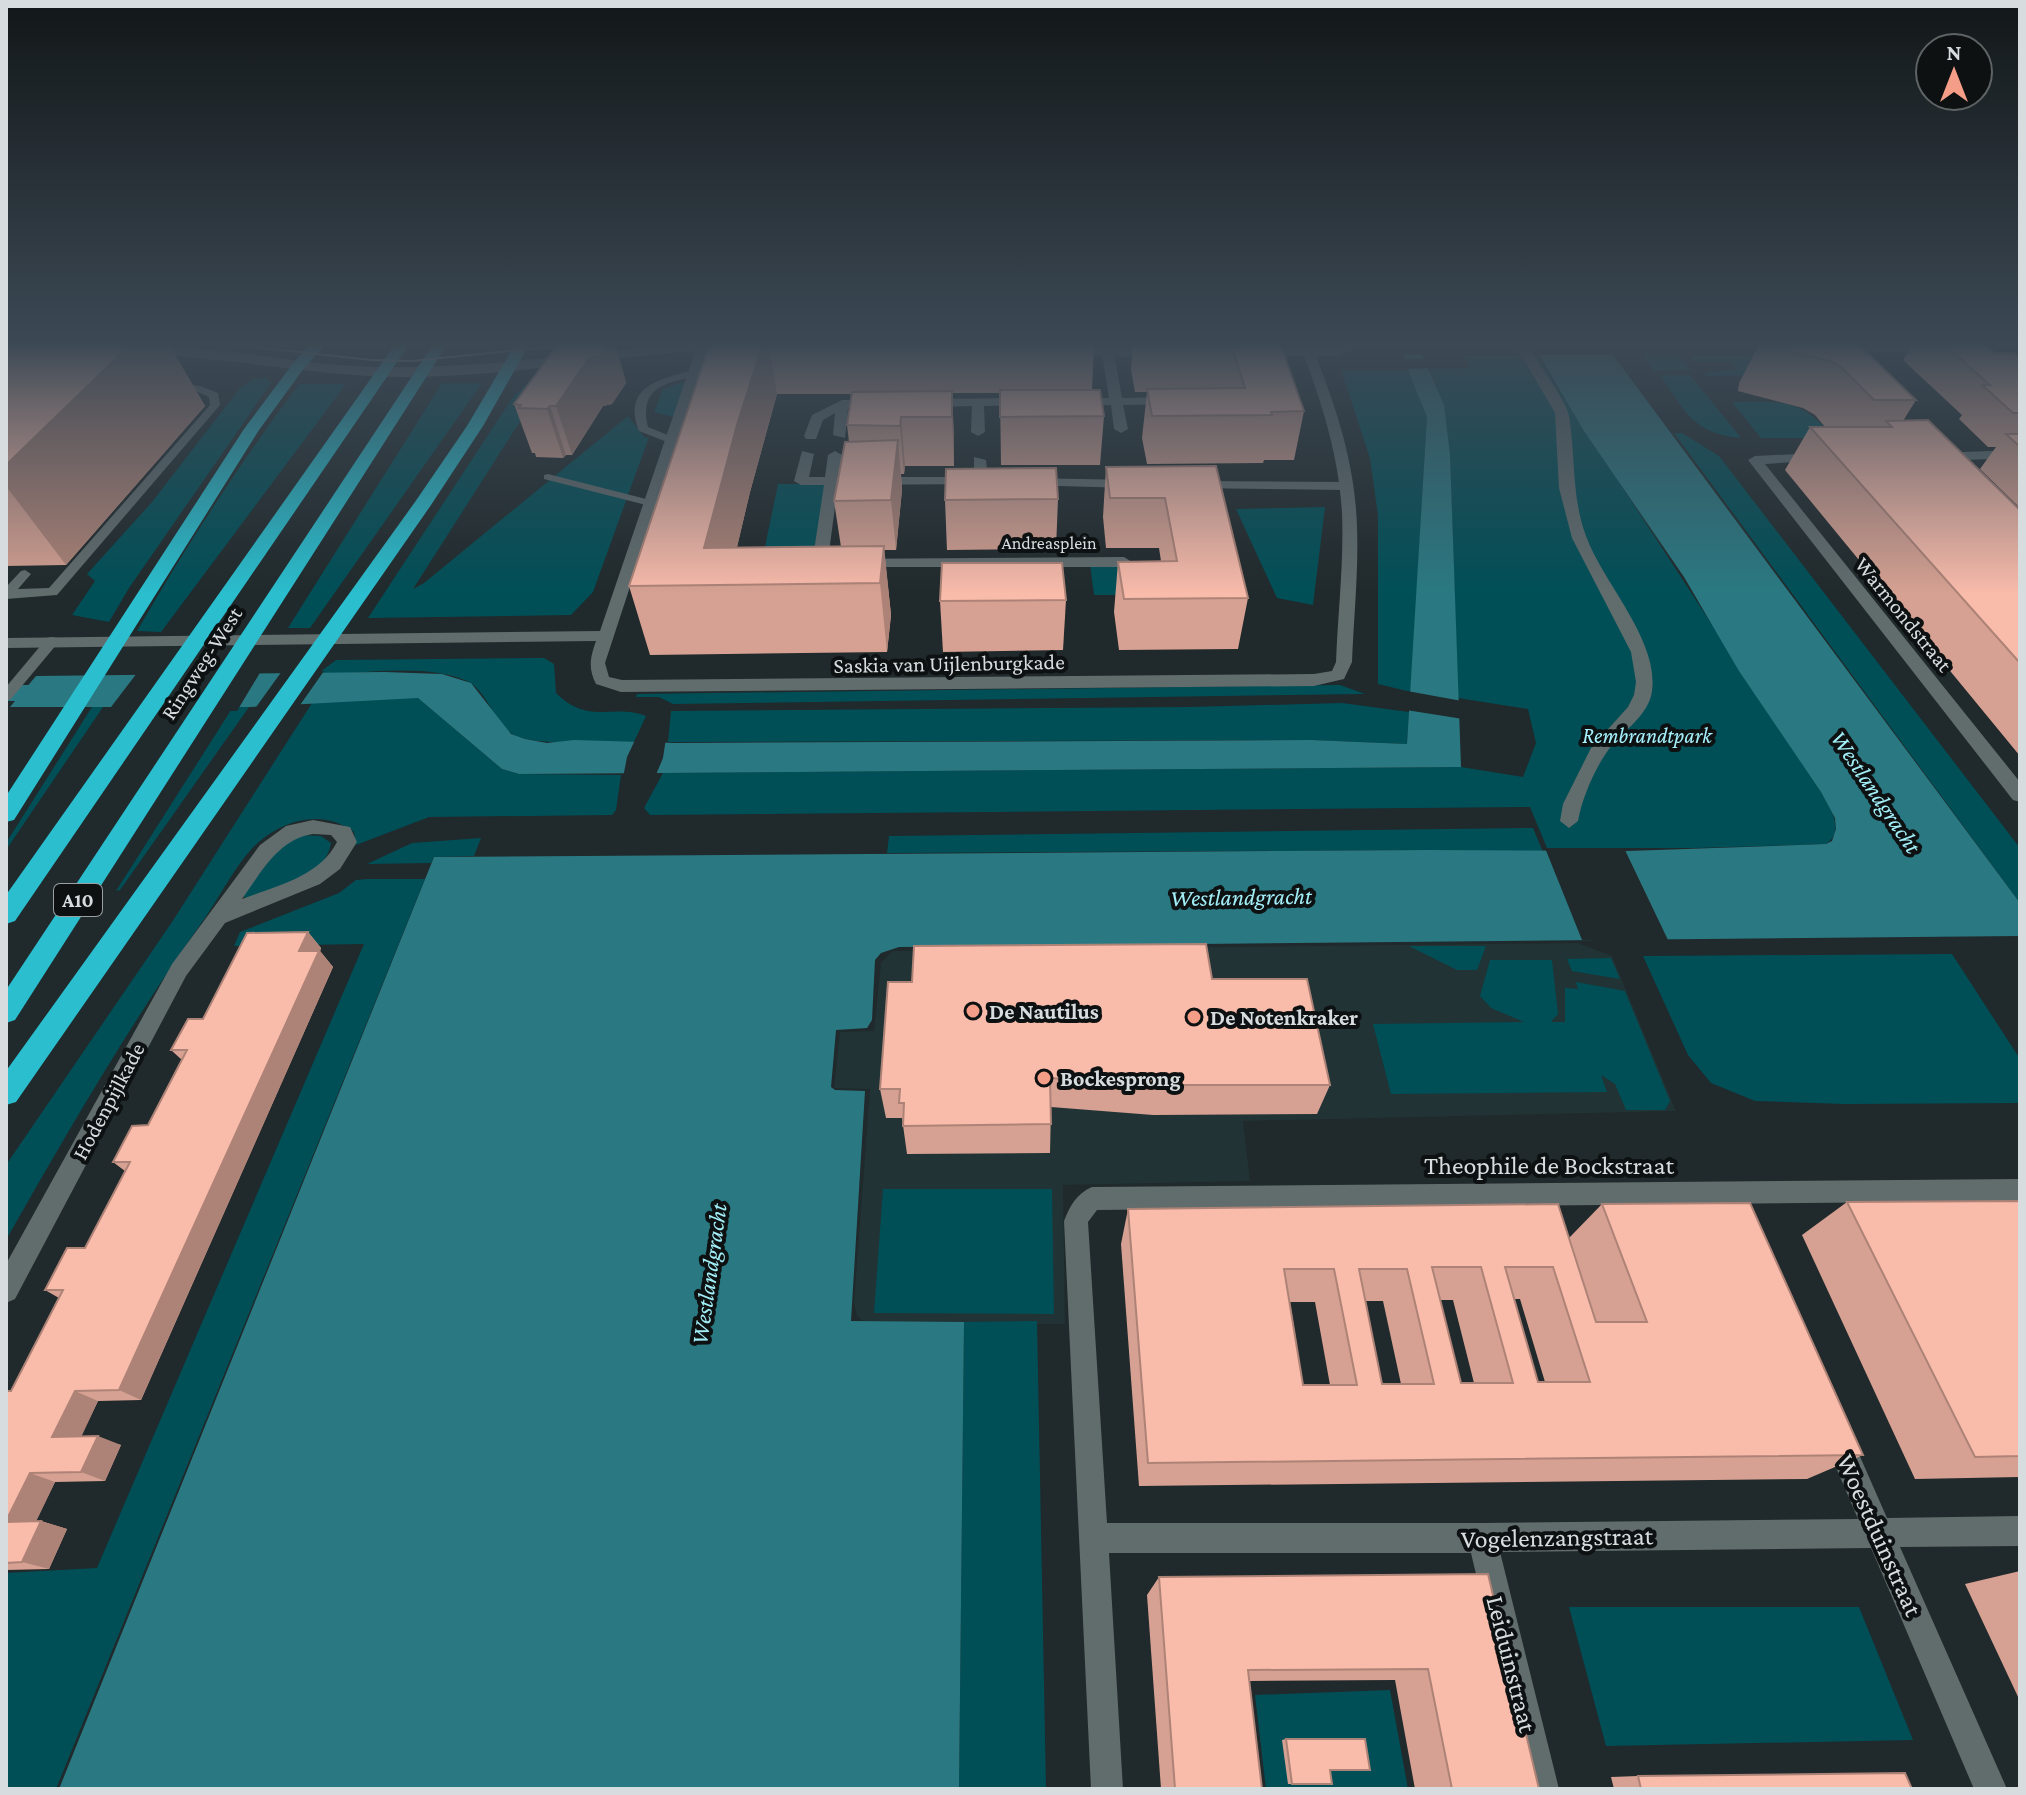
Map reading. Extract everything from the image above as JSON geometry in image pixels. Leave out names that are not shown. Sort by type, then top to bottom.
[{"type":"highway","points":[[6,814],[254,427]]},
{"type":"highway","name":"Ringweg-West","points":[[6,914],[344,427]]},
{"type":"highway","name":"Ringweg-West","points":[[6,1012],[386,427]]},
{"type":"highway","name":"A10","points":[[6,1093],[161,878],[221,787],[455,458],[473,427]]},
{"type":"street","points":[[6,643],[606,636],[676,427]]},
{"type":"street","points":[[811,436],[814,427]]},
{"type":"street","points":[[840,435],[841,427]]},
{"type":"street","points":[[978,427],[978,432]]},
{"type":"street","name":"Saskia van Uijlenburgkade","points":[[606,636],[597,663],[602,680],[621,686],[1314,680],[1338,675],[1344,662],[1349,514],[1334,427]]},
{"type":"street","points":[[1563,427],[1566,488],[1572,516],[1599,579],[1639,652],[1644,682],[1643,695],[1635,710],[1600,748],[1572,804],[1569,821]]},
{"type":"street","points":[[807,454],[801,481],[1145,484]]},
{"type":"street","points":[[1929,455],[2020,454]]},
{"type":"street","name":"Andreasplein","points":[[835,455],[820,564],[1124,562]]},
{"type":"street","name":"Warmondstraat","points":[[1827,457],[1755,460],[2020,795]]},
{"type":"street","points":[[979,460],[995,481]]},
{"type":"street","points":[[1176,484],[1346,486]]},
{"type":"street","points":[[6,633],[47,641]]},
{"type":"street","name":"Hodenpijlkade","points":[[6,1290],[179,970],[275,840],[294,830],[309,827],[329,826],[343,832],[347,842],[340,857],[326,871],[219,917]]},
{"type":"street","name":"Theophile de Bockstraat","points":[[1094,1538],[1076,1221],[1092,1199],[2020,1190]]},
{"type":"street","points":[[1729,1194],[1741,1222]]},
{"type":"street","name":"Woestduinstraat","points":[[1830,1420],[1991,1789]]},
{"type":"street","name":"Vogelenzangstraat","points":[[1094,1538],[1482,1538],[2020,1531]]},
{"type":"street","points":[[1094,1538],[1107,1789]]},
{"type":"street","name":"Leiduinstraat","points":[[1482,1538],[1543,1789]]},
{"type":"lane","points":[[7,594],[53,592],[196,427]]},
{"type":"lane","points":[[642,427],[671,440]]},
{"type":"lane","points":[[548,477],[650,503]]},
{"type":"lane","points":[[7,594],[25,574]]},
{"type":"lane","points":[[6,696],[47,641]]},
{"type":"shaded area","name":"Bockesprong","points":[[1578,943],[1612,956],[1676,1111],[1243,1121],[1250,1181],[1063,1185],[1065,1324],[868,1325],[857,1316],[854,1303],[870,1089],[834,1088],[840,1032],[874,1031],[881,963],[892,951]]},
{"type":"green space","points":[[210,427],[241,427],[129,588],[109,622],[72,615],[95,581],[87,574],[152,502]]},
{"type":"green space","points":[[268,427],[314,427],[161,632],[137,631],[214,505]]},
{"type":"green space","points":[[414,427],[451,427],[310,628],[288,628]]},
{"type":"green space","points":[[493,427],[517,427],[413,589],[615,427],[636,427],[645,438],[649,437],[593,592],[571,615],[368,618]]},
{"type":"green space","points":[[1360,427],[1426,427],[1411,692],[1378,684],[1378,515],[1370,458]]},
{"type":"green space","name":"Rembrandtpark","points":[[1445,427],[1583,427],[1821,792],[1836,826],[1832,839],[1826,844],[1547,848],[1530,807],[650,815],[644,808],[663,773],[1461,767],[1523,777],[1536,743],[1528,709],[1458,698],[1450,454]]},
{"type":"green space","points":[[1703,427],[1732,427],[1741,438],[1725,435]]},
{"type":"green space","points":[[1752,427],[1824,427],[1835,438],[1761,438]]},
{"type":"green space","points":[[1674,433],[1682,433],[1719,456],[2020,848],[2020,903]]},
{"type":"green space","points":[[778,484],[825,484],[813,560],[762,561]]},
{"type":"green space","points":[[1325,507],[1313,605],[1277,598],[1236,509]]},
{"type":"green space","points":[[1090,564],[1136,564],[1140,595],[1094,595]]},
{"type":"green space","points":[[544,658],[554,664],[556,693],[568,703],[590,711],[646,716],[634,742],[552,742],[522,738],[506,729],[475,687],[453,676],[414,671],[316,675],[336,660]]},
{"type":"green space","points":[[1340,685],[1365,694],[673,704],[659,697],[636,697],[637,694]]},
{"type":"green space","points":[[418,698],[502,769],[519,774],[621,775],[616,810],[612,815],[429,817],[356,845],[354,832],[331,821],[318,819],[294,822],[271,833],[239,865],[153,994],[6,1240],[6,1165],[172,922],[312,703]]},
{"type":"green space","points":[[1342,703],[1409,712],[1407,744],[1311,740],[668,742],[671,711]]},
{"type":"green space","points":[[92,707],[103,707],[6,850],[6,843]]},
{"type":"green space","points":[[233,707],[249,707],[120,890],[116,891]]},
{"type":"green space","points":[[1533,828],[1543,852],[887,853],[889,836]]},
{"type":"green space","points":[[300,835],[321,836],[331,843],[320,865],[299,880],[249,899],[244,897],[278,846]]},
{"type":"green space","points":[[481,838],[474,856],[434,857],[431,863],[367,864],[412,843]]},
{"type":"green space","points":[[425,879],[56,1789],[6,1789],[6,1573],[97,1568],[364,944],[234,946],[240,932],[339,893],[356,880]]},
{"type":"green space","points":[[1409,946],[1486,946],[1477,970],[1457,970]]},
{"type":"green space","points":[[1952,954],[2020,1059],[2020,1103],[1755,1101],[1711,1083],[1688,1055],[1643,956]]},
{"type":"green space","points":[[1611,958],[1620,979],[1572,971],[1567,959]]},
{"type":"green space","points":[[1490,960],[1552,960],[1558,1014],[1551,1022],[1565,1022],[1565,988],[1578,989],[1576,982],[1625,991],[1670,1101],[1665,1110],[1626,1110],[1615,1084],[1601,1075],[1607,1092],[1391,1094],[1373,1024],[1524,1022],[1491,1008],[1480,996]]},
{"type":"green space","points":[[883,1189],[1052,1189],[1054,1314],[874,1313]]},
{"type":"green space","points":[[1037,1321],[1046,1789],[959,1789],[964,1322]]},
{"type":"green space","points":[[1569,1607],[1859,1607],[1913,1740],[1606,1746]]},
{"type":"green space","points":[[1390,1690],[1408,1789],[1266,1789],[1255,1695]]},
{"type":"water","points":[[1426,427],[1447,427],[1461,767],[519,774],[502,769],[418,698],[249,707],[10,707],[36,676],[384,672],[442,674],[471,683],[511,734],[547,743],[574,740],[676,743],[1311,740],[1407,744]]},
{"type":"water","name":"Westlandgracht","points":[[1581,427],[1666,427],[2020,903],[2020,936],[899,947],[881,953],[875,960],[872,1020],[867,1028],[836,1030],[831,1087],[835,1090],[865,1091],[851,1321],[964,1322],[959,1789],[59,1789],[434,857],[1628,851],[1826,844],[1832,841],[1836,829],[1835,818],[1821,792],[1739,671],[1684,577]]},
{"type":"pier","points":[[261,671],[237,711],[108,711],[137,673]]},
{"type":"pier","points":[[282,671],[324,671],[298,708],[254,710]]},
{"type":"pier","points":[[1407,691],[1462,701],[1463,719],[1406,710]]},
{"type":"pier","points":[[636,738],[666,738],[663,758],[655,777],[623,778],[627,757]]},
{"type":"pier","points":[[1545,848],[1624,848],[1668,940],[1582,940]]},
{"type":"building","points":[[6,427],[45,427],[6,465]]},
{"type":"building","points":[[682,427],[737,427],[704,548],[884,546],[880,583],[629,586]]},
{"type":"building","points":[[1810,427],[1935,427],[2020,510],[2020,663]]},
{"type":"building","points":[[2006,434],[2020,434],[2020,447]]},
{"type":"building","points":[[898,440],[891,500],[834,501],[845,442]]},
{"type":"building","points":[[1216,466],[1248,598],[1124,599],[1118,562],[1177,561],[1165,498],[1110,498],[1106,467]]},
{"type":"building","points":[[1056,468],[1058,499],[945,500],[946,469]]},
{"type":"building","points":[[942,563],[1062,563],[1066,600],[940,601]]},
{"type":"building","points":[[308,932],[299,951],[319,951],[119,1390],[75,1391],[52,1437],[98,1436],[81,1472],[30,1473],[6,1521],[6,1391],[11,1391],[63,1290],[45,1290],[67,1248],[85,1248],[130,1162],[113,1162],[132,1126],[148,1125],[187,1050],[171,1050],[188,1019],[203,1019],[247,933]]},
{"type":"building","points":[[1206,944],[1212,979],[1307,979],[1330,1085],[1159,1085],[1050,1078],[1051,1124],[903,1126],[904,1103],[899,1103],[900,1089],[880,1089],[888,982],[912,982],[914,946]]},
{"type":"building","points":[[2020,1201],[2020,1456],[1975,1457],[1847,1202]]},
{"type":"building","points":[[1750,1203],[1863,1455],[1148,1463],[1128,1209],[1558,1204],[1596,1322],[1647,1322],[1602,1204]],"holes":[[[1432,1267],[1481,1267],[1513,1383],[1461,1383]],[[1505,1267],[1553,1267],[1590,1382],[1538,1382]],[[1284,1269],[1334,1269],[1357,1385],[1303,1385]],[[1359,1269],[1407,1269],[1434,1384],[1382,1384]]]},
{"type":"building","points":[[41,1521],[22,1562],[6,1563],[6,1522]]},
{"type":"building","points":[[1488,1574],[1539,1789],[1452,1789],[1428,1669],[1248,1670],[1262,1789],[1175,1789],[1159,1577]]},
{"type":"building","points":[[1286,1739],[1365,1739],[1370,1770],[1330,1770],[1332,1784],[1292,1784]]},
{"type":"building","points":[[1905,1773],[1912,1789],[1641,1789],[1638,1776]]},
{"type":"waterway","points":[[6,693],[63,693]]},
{"type":"place","name":"De Nautilus","points":[[973,1011]]},
{"type":"place","name":"De Notenkraker","points":[[1194,1017]]},
{"type":"place","name":"Bockesprong","points":[[1044,1078]]}]
